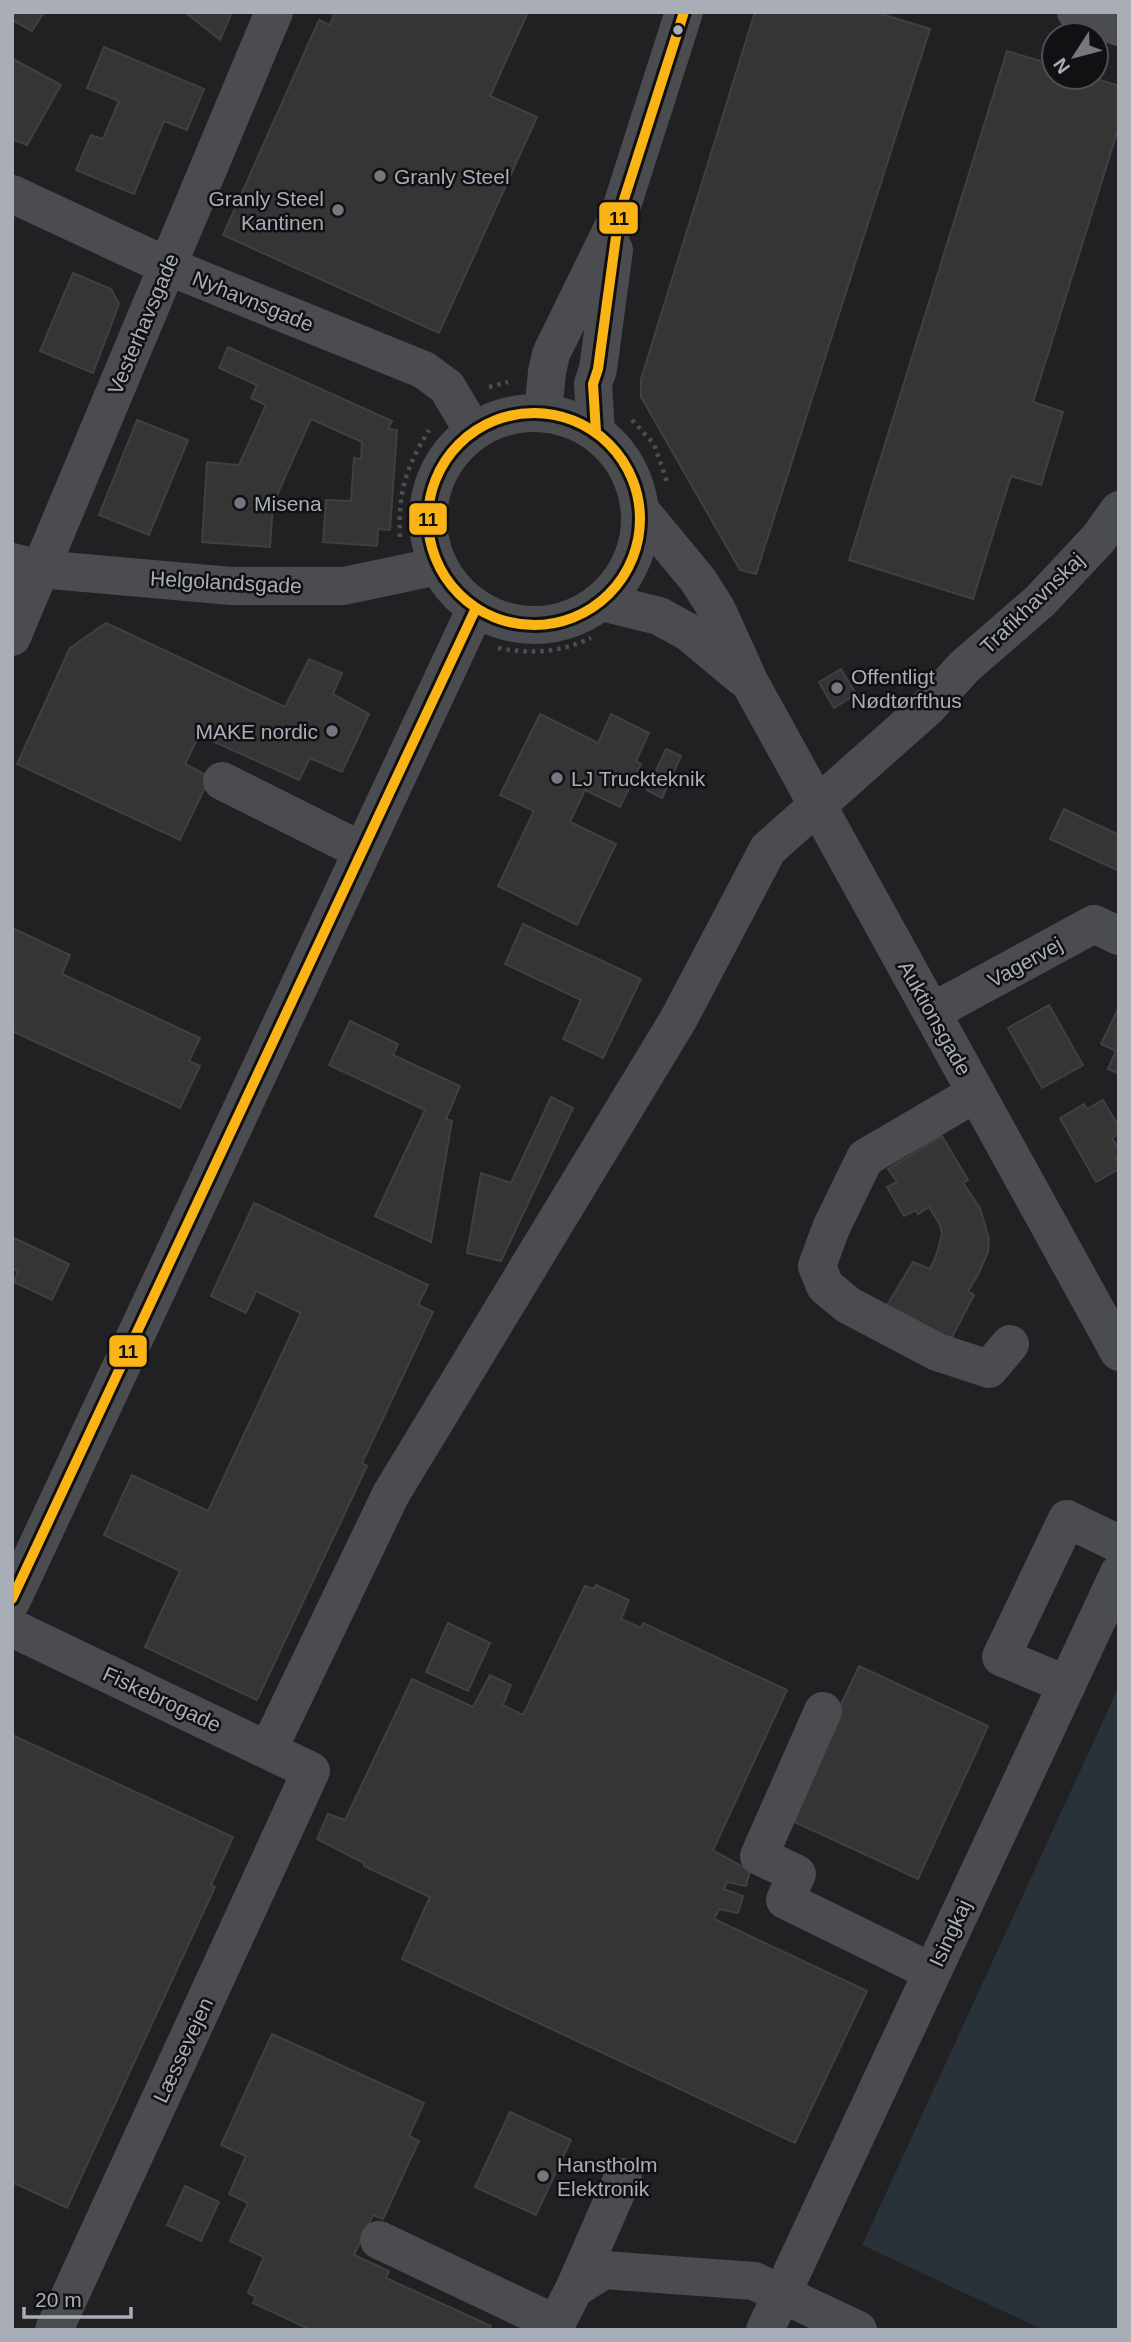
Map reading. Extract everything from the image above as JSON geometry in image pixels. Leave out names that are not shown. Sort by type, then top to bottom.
[{"type":"street","name":"Vesterhavsgade","points":[[12,637],[26,566],[167,266],[274,12]]},
{"type":"street","points":[[543,412],[551,354],[618,215],[684,12]]},
{"type":"street","points":[[1076,12],[1119,27]]},
{"type":"street","name":"Nyhavnsgade","points":[[12,194],[167,266],[424,370],[447,387],[473,431]]},
{"type":"street","points":[[596,432],[593,384],[598,369],[618,215]]},
{"type":"street","points":[[543,412],[562,416],[596,432],[627,466],[636,488],[640,510],[639,536],[632,561],[619,583],[602,602],[581,615],[558,623],[534,626],[470,621],[438,566],[429,538],[428,507],[435,478],[451,452],[473,431],[496,419],[522,413],[543,412]]},
{"type":"street","name":"Auktionsgade","points":[[640,510],[698,580],[717,610],[750,683],[1119,1352]]},
{"type":"street","name":"Trafikhavnskaj","points":[[268,1750],[390,1494],[678,1020],[768,849],[928,706],[964,667],[1040,601],[1099,538],[1119,510]]},
{"type":"street","name":"Helgolandsgade","points":[[26,566],[231,586],[344,586],[438,566]]},
{"type":"street","name":"Auktionsgade","points":[[602,602],[659,616],[688,632],[750,683]]},
{"type":"street","points":[[12,1600],[470,621]]},
{"type":"street","points":[[222,781],[362,851]]},
{"type":"street","name":"Vagervej","points":[[932,1012],[1094,924],[1119,936]]},
{"type":"street","points":[[976,1093],[865,1158],[831,1228],[817,1266],[825,1286],[848,1305],[937,1352],[989,1369],[1010,1344]]},
{"type":"street","points":[[1066,1685],[1001,1657],[1067,1520],[1119,1544]]},
{"type":"street","name":"Isingkaj","points":[[765,2330],[1119,1573]]},
{"type":"street","name":"Fiskebrogade","points":[[12,1628],[311,1771]]},
{"type":"street","points":[[823,1711],[759,1856],[797,1874],[785,1900],[932,1972]]},
{"type":"street","name":"Læssevejen","points":[[54,2330],[311,1771]]},
{"type":"street","points":[[379,2240],[555,2327],[623,2177]]},
{"type":"street","points":[[574,2289],[604,2270],[754,2281],[858,2330]]},
{"type":"shaded area","points":[[12,12],[1119,12],[1119,1686],[862,2245],[1043,2330],[12,2330]]},
{"type":"shaded area","points":[[1119,1686],[1119,2330],[1043,2330],[862,2245]]},
{"type":"building","points":[[12,12],[44,12],[32,31],[12,20]]},
{"type":"building","points":[[185,12],[232,12],[220,40]]},
{"type":"building","name":"Granly Steel","points":[[335,12],[528,12],[490,96],[537,117],[439,333],[223,235],[319,20],[330,25]]},
{"type":"building","points":[[755,12],[875,12],[930,29],[756,574],[740,570],[641,397],[641,379]]},
{"type":"building","points":[[104,47],[204,89],[187,130],[164,121],[134,194],[76,170],[91,135],[103,139],[119,101],[87,88]]},
{"type":"building","points":[[1007,51],[1040,61],[1040,91],[1110,91],[1110,83],[1119,86],[1119,126],[1033,402],[1063,412],[1041,485],[1011,476],[973,599],[849,560]]},
{"type":"building","points":[[13,59],[61,85],[27,145],[12,139]]},
{"type":"building","points":[[73,273],[111,289],[119,304],[93,373],[40,351]]},
{"type":"building","points":[[228,347],[392,421],[388,429],[397,430],[390,530],[378,529],[377,546],[323,542],[326,500],[351,501],[354,458],[361,459],[362,442],[311,419],[273,504],[270,547],[202,542],[207,462],[239,465],[266,405],[251,398],[257,385],[219,368]]},
{"type":"building","points":[[137,420],[188,440],[149,535],[99,515]]},
{"type":"building","points":[[106,623],[285,707],[309,659],[342,673],[333,694],[369,714],[342,772],[310,758],[299,780],[199,735],[185,764],[210,777],[180,840],[17,764],[70,648]]},
{"type":"building","name":"Offentligt Nødtørfthus","points":[[841,669],[856,694],[834,708],[819,682]]},
{"type":"building","points":[[540,714],[598,743],[611,714],[649,733],[636,761],[641,764],[620,807],[585,790],[570,822],[616,844],[577,925],[498,886],[534,811],[500,795]]},
{"type":"building","points":[[666,749],[681,756],[662,798],[647,790]]},
{"type":"building","points":[[1064,809],[1119,835],[1119,871],[1050,839]]},
{"type":"building","points":[[523,924],[641,979],[603,1058],[563,1039],[581,1000],[505,964]]},
{"type":"building","points":[[12,928],[70,955],[62,974],[200,1038],[189,1061],[200,1066],[180,1108],[12,1031]]},
{"type":"building","points":[[1049,1005],[1083,1065],[1042,1088],[1008,1028]]},
{"type":"building","points":[[1119,1007],[1119,1074],[1108,1069],[1116,1051],[1101,1044]]},
{"type":"building","points":[[350,1021],[398,1044],[393,1055],[460,1086],[446,1119],[452,1121],[431,1242],[375,1216],[425,1110],[329,1065]]},
{"type":"building","points":[[551,1097],[573,1108],[501,1261],[467,1253],[481,1173],[511,1183]]},
{"type":"building","points":[[1103,1100],[1119,1127],[1119,1134],[1112,1138],[1119,1149],[1119,1158],[1116,1159],[1119,1169],[1096,1182],[1060,1118],[1084,1104],[1087,1109]]},
{"type":"building","points":[[942,1136],[968,1180],[963,1183],[980,1208],[989,1239],[988,1252],[968,1291],[974,1295],[951,1339],[887,1305],[913,1262],[930,1269],[942,1234],[940,1225],[929,1207],[918,1214],[916,1210],[904,1216],[887,1187],[897,1182],[888,1169]]},
{"type":"building","points":[[254,1203],[428,1285],[418,1305],[433,1312],[362,1463],[367,1466],[257,1700],[145,1647],[180,1571],[104,1535],[132,1475],[208,1511],[301,1313],[256,1291],[246,1313],[211,1296]]},
{"type":"building","points":[[12,1237],[69,1264],[52,1300],[14,1282],[18,1271],[12,1269]]},
{"type":"building","points":[[596,1585],[629,1600],[621,1619],[641,1628],[643,1623],[787,1690],[713,1850],[750,1871],[746,1886],[727,1882],[724,1889],[743,1896],[738,1913],[719,1909],[714,1919],[867,1991],[795,2143],[402,1959],[430,1897],[364,1866],[364,1863],[317,1839],[328,1814],[345,1820],[412,1679],[473,1707],[490,1675],[511,1685],[503,1705],[523,1715],[585,1586],[594,1589]]},
{"type":"building","points":[[448,1623],[490,1643],[468,1691],[426,1672]]},
{"type":"building","points":[[859,1666],[988,1726],[918,1879],[788,1819]]},
{"type":"building","points":[[12,1735],[233,1837],[211,1885],[215,1887],[67,2208],[12,2182]]},
{"type":"building","points":[[272,2034],[424,2103],[409,2136],[419,2141],[383,2219],[373,2215],[354,2255],[389,2271],[386,2278],[491,2326],[489,2330],[311,2330],[253,2303],[256,2297],[248,2293],[264,2257],[230,2241],[248,2203],[229,2194],[246,2156],[221,2145]]},
{"type":"building","points":[[510,2112],[571,2140],[536,2215],[475,2187]]},
{"type":"building","points":[[185,2186],[219,2202],[201,2241],[167,2225]]},
{"type":"transit line","name":"11","points":[[596,432],[593,384],[598,369],[619,215],[684,12]]},
{"type":"transit line","name":"11","points":[[534,413],[575,421],[609,444],[632,478],[640,519],[632,560],[609,594],[575,617],[534,625],[493,617],[459,594],[436,560],[428,519],[436,478],[459,444],[493,421],[534,413]]},
{"type":"transit line","name":"11","points":[[12,1599],[476,608]]},
{"type":"place","name":"Granly Steel","points":[[380,176]]},
{"type":"place","name":"Granly Steel Kantinen","points":[[338,210]]},
{"type":"place","name":"Misena","points":[[240,503]]},
{"type":"place","name":"Offentligt Nødtørfthus","points":[[837,688]]},
{"type":"place","name":"MAKE nordic","points":[[332,731]]},
{"type":"place","name":"LJ Truckteknik","points":[[557,778]]},
{"type":"place","name":"Hanstholm Elektronik","points":[[543,2176]]}]
